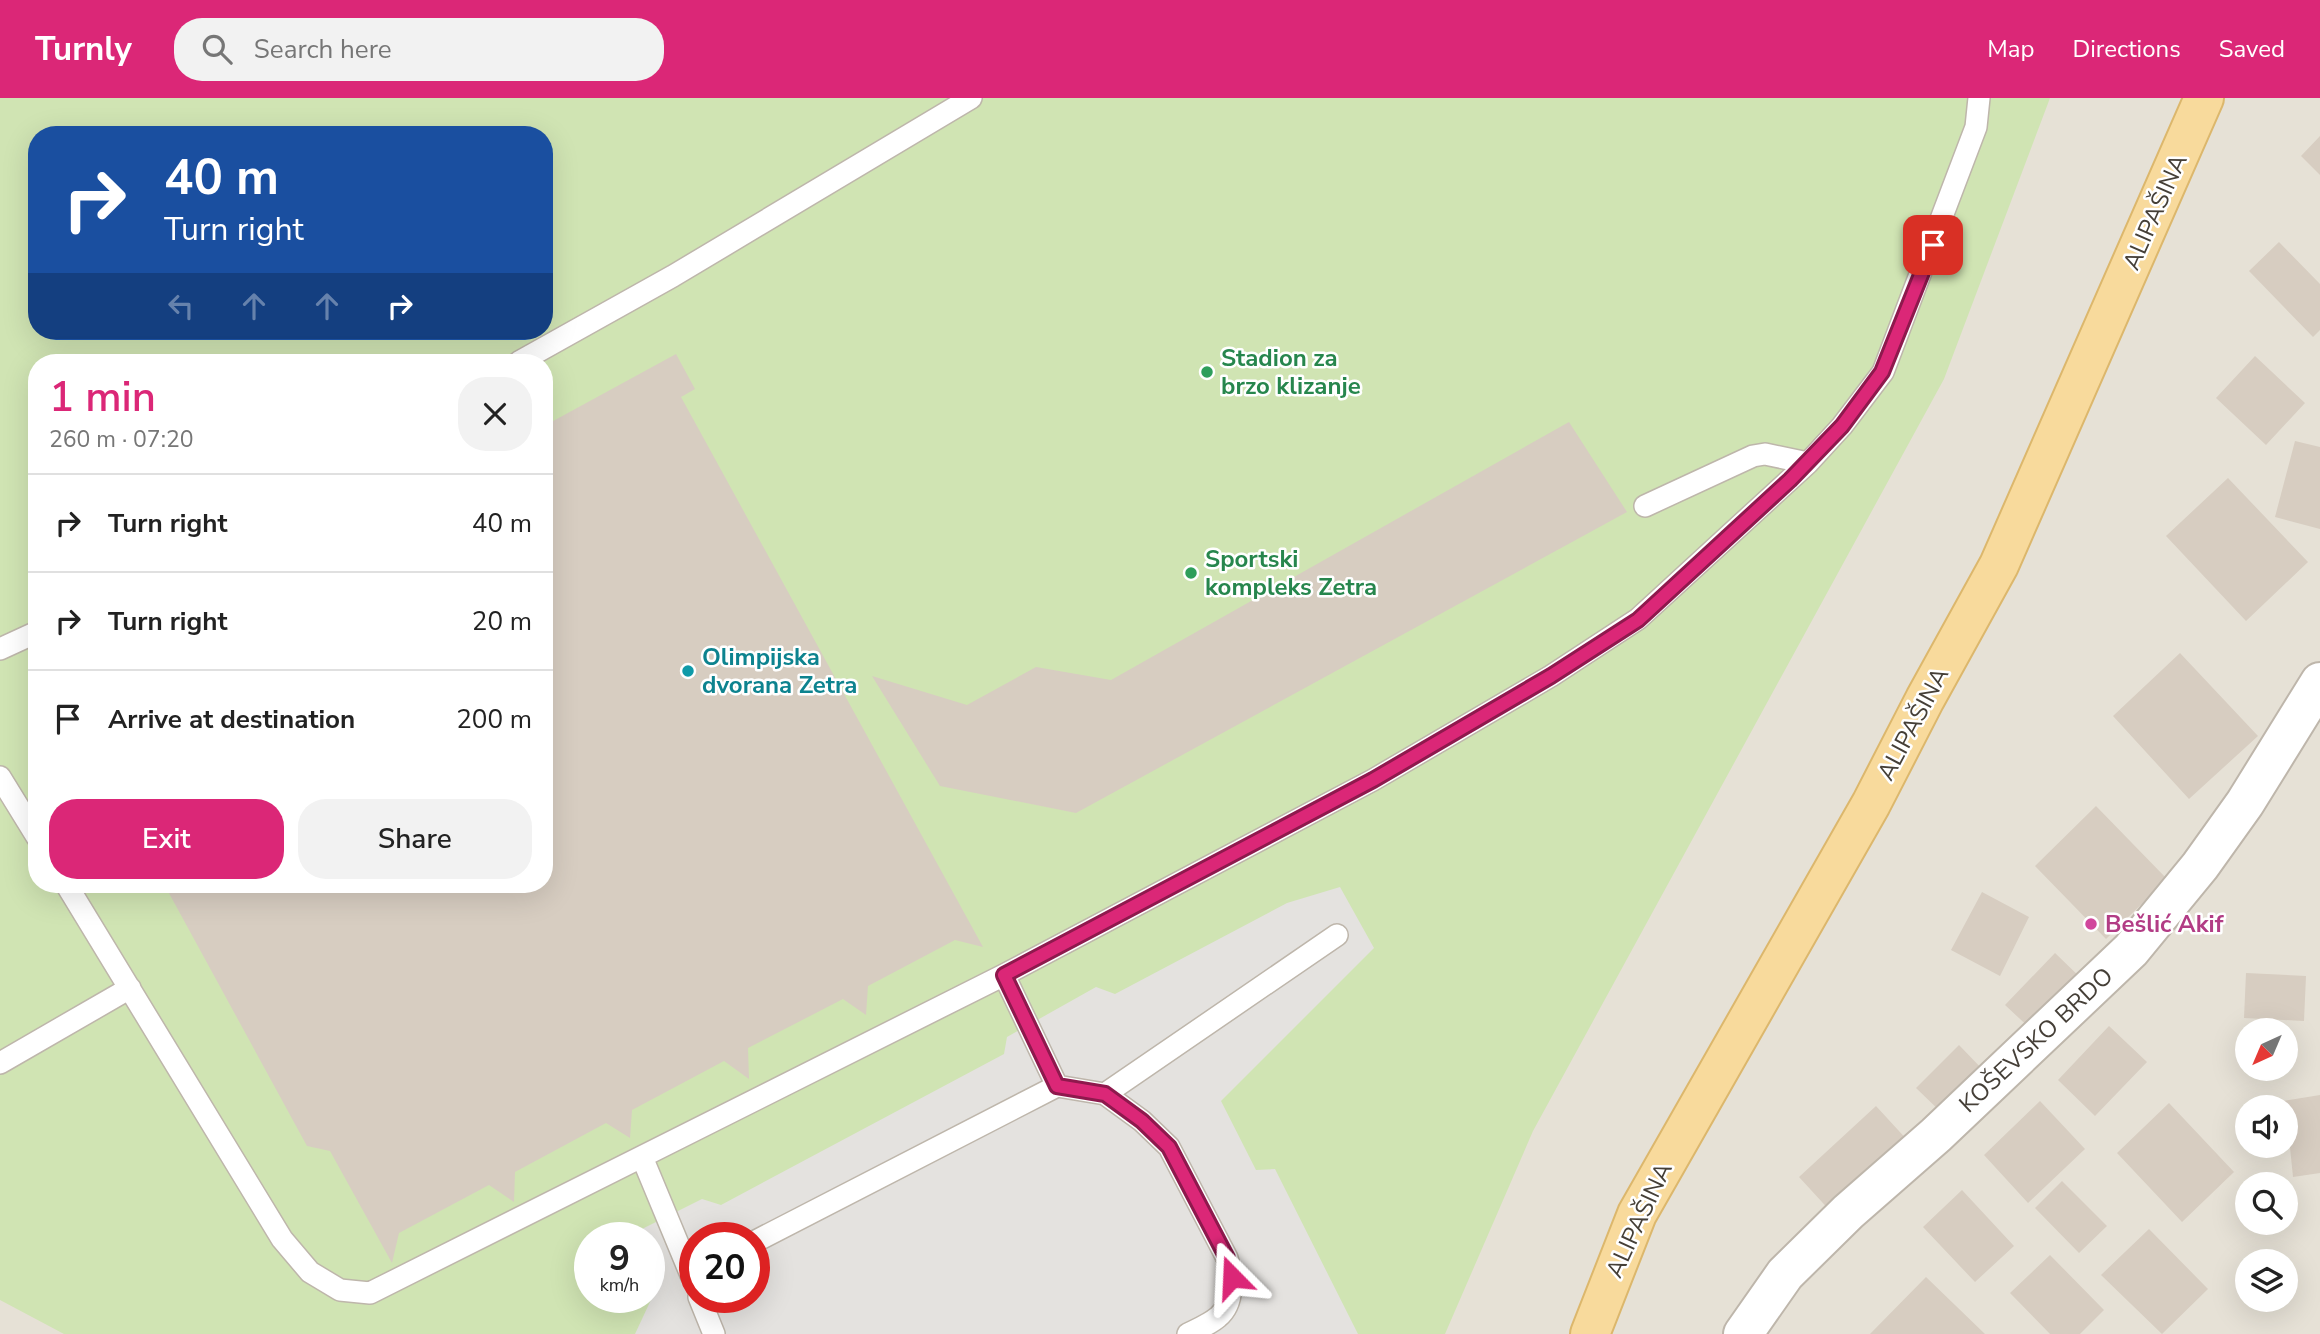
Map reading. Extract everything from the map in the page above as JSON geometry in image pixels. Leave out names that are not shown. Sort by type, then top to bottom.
[{"type":"main road","name":"ALIPAŠINA","points":[[1590,1334],[1637,1214],[1871,804],[1999,565],[2204,98]]},
{"type":"street","name":"KOŠEVSKO BRDO","points":[[1743,1334],[1785,1274],[1812,1247],[1936,1135],[2131,950],[2200,866],[2245,803],[2320,682]]},
{"type":"lane","points":[[533,354],[673,276],[971,98]]},
{"type":"lane","points":[[72,893],[282,1240],[310,1272],[340,1290],[370,1293],[1004,975],[1373,780],[1551,676],[1638,620],[1808,463],[1842,426],[1882,372],[1976,127],[1979,98]]},
{"type":"lane","points":[[1645,506],[1753,456],[1765,454],[1808,463]]},
{"type":"lane","points":[[0,649],[28,636]]},
{"type":"lane","points":[[0,777],[28,822]]},
{"type":"lane","points":[[1105,1094],[1337,935]]},
{"type":"lane","points":[[1004,975],[1057,1086]]},
{"type":"lane","points":[[0,1063],[130,988]]},
{"type":"lane","points":[[770,1234],[1057,1086],[1105,1094],[1142,1121],[1169,1147],[1227,1258],[1232,1277],[1230,1294],[1220,1316],[1188,1334]]},
{"type":"lane","points":[[642,1157],[679,1245]]},
{"type":"lane","points":[[705,1313],[713,1334]]},
{"type":"shaded area","name":"Sportski kompleks Zetra","points":[[0,98],[2320,98],[2320,1334],[0,1334]]},
{"type":"shaded area","points":[[1340,887],[1374,948],[1221,1101],[1256,1170],[1275,1169],[1358,1334],[635,1334],[645,1313],[665,1313],[665,1222],[656,1222],[702,1199],[721,1205],[1004,1054],[1007,1037],[1096,987],[1115,994],[1287,903]]},
{"type":"green space","name":"Sportski kompleks Zetra","points":[[0,98],[2050,98],[1944,379],[1533,1131],[1445,1334],[64,1334],[0,1300]]},
{"type":"building","points":[[2320,136],[2320,175],[2301,156]]},
{"type":"building","points":[[2279,242],[2320,284],[2320,330],[2313,337],[2249,271]]},
{"type":"building","name":"Olimpijska dvorana Zetra","points":[[676,354],[695,389],[681,397],[983,947],[955,940],[868,986],[866,1015],[843,999],[748,1048],[749,1079],[724,1061],[632,1110],[630,1138],[606,1123],[515,1172],[514,1202],[489,1185],[399,1233],[392,1263],[330,1151],[307,1146],[169,893],[553,893],[553,421]]},
{"type":"building","points":[[2255,356],[2305,403],[2266,445],[2216,398]]},
{"type":"building","points":[[1569,422],[1627,512],[1076,813],[940,786],[872,676],[967,705],[1036,667],[1111,680]]},
{"type":"building","points":[[2295,441],[2320,447],[2320,529],[2275,517]]},
{"type":"building","points":[[2228,478],[2308,562],[2246,621],[2166,536]]},
{"type":"building","points":[[2180,653],[2258,736],[2189,799],[2113,716]]},
{"type":"building","points":[[2096,806],[2167,879],[2106,939],[2035,866]]},
{"type":"building","points":[[1982,892],[2029,917],[2000,976],[1951,950]]},
{"type":"building","points":[[2055,953],[2084,981],[2034,1032],[2005,1005]]},
{"type":"building","points":[[2246,973],[2306,976],[2304,1021],[2298,1021],[2298,1018],[2244,1018]]},
{"type":"building","points":[[2109,1026],[2147,1062],[2095,1116],[2058,1080]]},
{"type":"building","points":[[1959,1045],[1986,1073],[1944,1115],[1916,1088]]},
{"type":"building","points":[[2320,1095],[2320,1173],[2298,1176],[2298,1172],[2292,1172],[2291,1158],[2298,1158],[2298,1099]]},
{"type":"building","points":[[2040,1101],[2085,1149],[2028,1203],[1984,1155]]},
{"type":"building","points":[[2169,1103],[2234,1172],[2182,1222],[2117,1153]]},
{"type":"building","points":[[1876,1106],[1910,1143],[1833,1214],[1799,1177]]},
{"type":"building","points":[[2062,1181],[2107,1226],[2079,1253],[2035,1208]]},
{"type":"building","points":[[1962,1190],[2014,1246],[1975,1282],[1923,1227]]},
{"type":"building","points":[[2149,1229],[2208,1289],[2162,1334],[2101,1275]]},
{"type":"building","points":[[2050,1255],[2104,1310],[2080,1334],[2050,1334],[2010,1293]]},
{"type":"building","points":[[1926,1277],[1985,1334],[1870,1334]]},
{"type":"place","name":"Stadion za brzo klizanje","points":[[1207,372]]},
{"type":"place","name":"Sportski kompleks Zetra","points":[[1191,573]]},
{"type":"place","name":"Olimpijska dvorana Zetra","points":[[688,671]]},
{"type":"place","name":"Bešlić Akif","points":[[2091,924]]},
{"type":"route","points":[[1232,1277],[1227,1258],[1169,1147],[1142,1121],[1105,1094],[1057,1086],[1004,975],[1373,780],[1551,676],[1638,620],[1808,463],[1842,426],[1882,372],[1933,245]]}]
